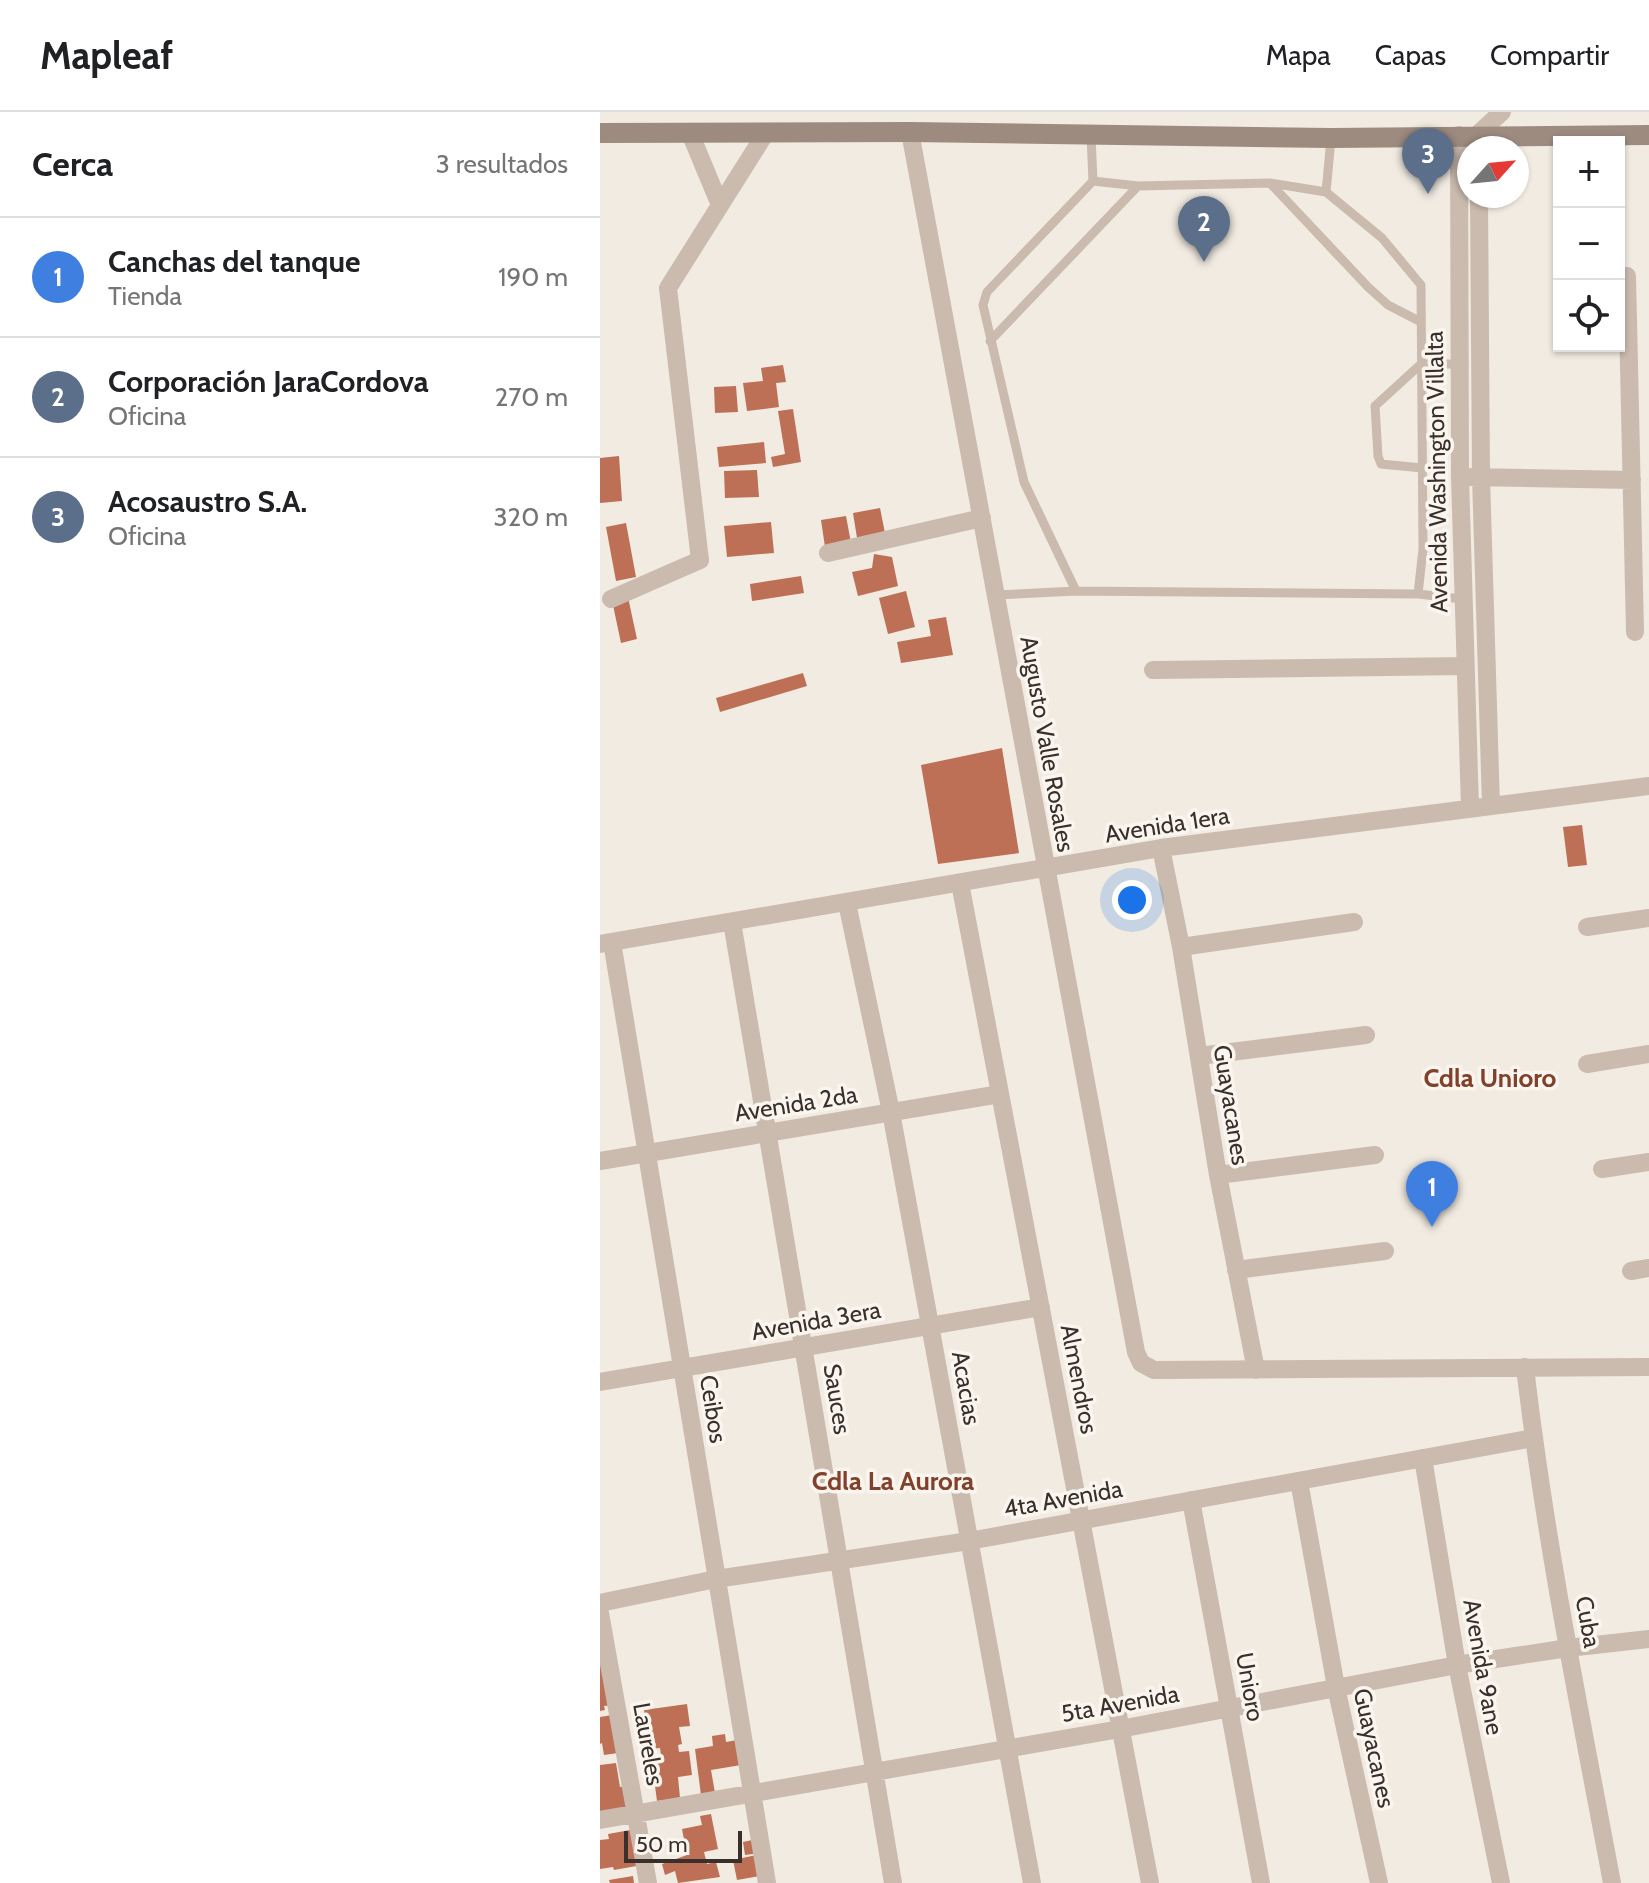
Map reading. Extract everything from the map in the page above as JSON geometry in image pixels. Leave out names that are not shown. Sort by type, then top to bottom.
[{"type":"main road","points":[[600,133],[910,132],[1457,139]]},
{"type":"main road","points":[[1529,138],[1649,135]]},
{"type":"street","points":[[1475,136],[1502,112]]},
{"type":"street","name":"Augusto Valle Rosales","points":[[910,132],[1044,870],[1136,1352],[1141,1363],[1154,1370],[1256,1370]]},
{"type":"street","points":[[690,133],[720,205]]},
{"type":"street","points":[[611,599],[700,560],[668,288],[765,134]]},
{"type":"street","name":"Avenida Washington Villalta","points":[[1468,208],[1459,364],[1470,808]]},
{"type":"street","name":"Avenida Washington Villalta","points":[[1479,208],[1481,477],[1491,806]]},
{"type":"street","points":[[1627,276],[1635,632]]},
{"type":"street","points":[[1460,477],[1632,480]]},
{"type":"street","points":[[828,553],[982,518]]},
{"type":"street","points":[[1153,670],[1465,666]]},
{"type":"street","name":"Avenida 1era","points":[[606,943],[1161,848],[1649,786]]},
{"type":"street","name":"Guayacanes","points":[[1161,848],[1181,947],[1218,1175],[1256,1370]]},
{"type":"street","name":"Almendros","points":[[960,883],[1150,1883]]},
{"type":"street","name":"Acacias","points":[[847,903],[891,1112],[1032,1883]]},
{"type":"street","points":[[1587,927],[1649,918]]},
{"type":"street","name":"Sauces","points":[[732,922],[893,1883]]},
{"type":"street","points":[[1181,947],[1354,922]]},
{"type":"street","name":"Ceibos","points":[[606,943],[647,1153],[767,1883]]},
{"type":"street","points":[[1199,1056],[1366,1035]]},
{"type":"street","points":[[1587,1064],[1649,1054]]},
{"type":"street","name":"Avenida 2da","points":[[600,1161],[1000,1094]]},
{"type":"street","points":[[1218,1175],[1375,1155]]},
{"type":"street","points":[[1602,1169],[1649,1162]]},
{"type":"street","points":[[1236,1270],[1385,1251]]},
{"type":"street","name":"Avenida 3era","points":[[600,1382],[1041,1307]]},
{"type":"street","name":"Cuba","points":[[1525,1367],[1533,1438],[1568,1648],[1612,1883]]},
{"type":"street","points":[[1256,1370],[1649,1367]]},
{"type":"street","name":"4ta Avenida","points":[[600,1603],[716,1579],[969,1541],[1533,1438]]},
{"type":"street","name":"Avenida 9ane","points":[[1423,1458],[1457,1665],[1501,1883]]},
{"type":"street","name":"Guayacanes","points":[[1299,1481],[1336,1687],[1379,1883]]},
{"type":"street","name":"Unioro","points":[[1191,1500],[1261,1883]]},
{"type":"street","name":"Laureles","points":[[600,1613],[648,1883]]},
{"type":"street","name":"5ta Avenida","points":[[600,1820],[1120,1729],[1457,1665],[1649,1639]]},
{"type":"lane","points":[[1076,591],[1024,482],[983,305],[987,292],[1093,181],[1091,136]]},
{"type":"lane","points":[[1326,192],[1331,138]]},
{"type":"lane","points":[[1093,181],[1138,186],[1270,183],[1326,192],[1382,238],[1421,285],[1423,549],[1418,594]]},
{"type":"lane","points":[[1270,183],[1368,287],[1388,305],[1421,322]]},
{"type":"lane","points":[[990,341],[1138,186]]},
{"type":"lane","points":[[1422,468],[1381,464],[1375,406],[1421,364],[1459,364]]},
{"type":"lane","points":[[996,595],[1076,591],[1418,594],[1463,599]]},
{"type":"building","points":[[783,365],[786,382],[776,383],[779,407],[747,411],[743,383],[763,381],[761,368]]},
{"type":"building","points":[[736,386],[738,412],[715,413],[714,387]]},
{"type":"building","points":[[793,409],[801,462],[773,467],[771,457],[785,454],[778,411]]},
{"type":"building","points":[[764,442],[766,463],[719,467],[717,447]]},
{"type":"building","points":[[619,456],[622,501],[600,503],[600,458]]},
{"type":"building","points":[[757,470],[759,497],[725,498],[724,471]]},
{"type":"building","points":[[880,508],[885,533],[857,538],[853,513]]},
{"type":"building","points":[[846,516],[851,543],[825,547],[821,520]]},
{"type":"building","points":[[771,522],[774,553],[727,557],[724,526]]},
{"type":"building","points":[[626,523],[636,577],[616,581],[606,527]]},
{"type":"building","points":[[874,554],[892,557],[898,586],[858,596],[852,572],[872,568]]},
{"type":"building","points":[[801,576],[804,593],[752,601],[750,584]]},
{"type":"building","points":[[626,588],[637,639],[621,643],[610,591]]},
{"type":"building","points":[[906,591],[915,627],[888,634],[879,598]]},
{"type":"building","points":[[946,617],[953,655],[901,663],[897,642],[931,636],[928,620]]},
{"type":"building","points":[[803,673],[807,686],[720,712],[716,698]]},
{"type":"building","points":[[1002,748],[1019,853],[938,864],[921,765]]},
{"type":"building","points":[[1582,825],[1587,865],[1568,867],[1563,827]]},
{"type":"building","points":[[600,1656],[614,1705],[604,1706],[605,1710],[600,1711]]},
{"type":"building","points":[[687,1704],[690,1726],[679,1727],[682,1744],[678,1745],[679,1752],[689,1751],[692,1775],[678,1777],[680,1798],[657,1801],[651,1756],[661,1755],[660,1748],[650,1749],[644,1710]]},
{"type":"building","points":[[612,1715],[618,1753],[604,1755],[600,1744],[600,1717]]},
{"type":"building","points":[[725,1734],[726,1742],[737,1740],[741,1765],[711,1770],[715,1793],[701,1795],[695,1749],[713,1746],[712,1736]]},
{"type":"building","points":[[616,1763],[620,1787],[627,1786],[630,1808],[600,1812],[600,1765]]},
{"type":"building","points":[[711,1814],[718,1849],[704,1852],[707,1864],[716,1862],[720,1877],[678,1883],[675,1871],[665,1875],[662,1864],[687,1855],[682,1829],[702,1825],[700,1816]]},
{"type":"building","points":[[636,1829],[642,1865],[600,1869],[600,1840],[609,1839],[608,1834]]},
{"type":"building","points":[[757,1839],[760,1853],[745,1855],[743,1842]]},
{"type":"building","points":[[761,1854],[765,1875],[737,1880],[733,1860]]},
{"type":"building","points":[[633,1876],[634,1883],[610,1883],[609,1880]]},
{"type":"place","name":"Acosaustro S.A.","points":[[1428,194]]},
{"type":"place","name":"Corporación JaraCordova","points":[[1204,262]]},
{"type":"place","name":"Canchas del tanque","points":[[1432,1227]]},
{"type":"district","name":"Cdla Unioro","points":[[1490,1078]]},
{"type":"district","name":"Cdla La Aurora","points":[[893,1481]]}]
